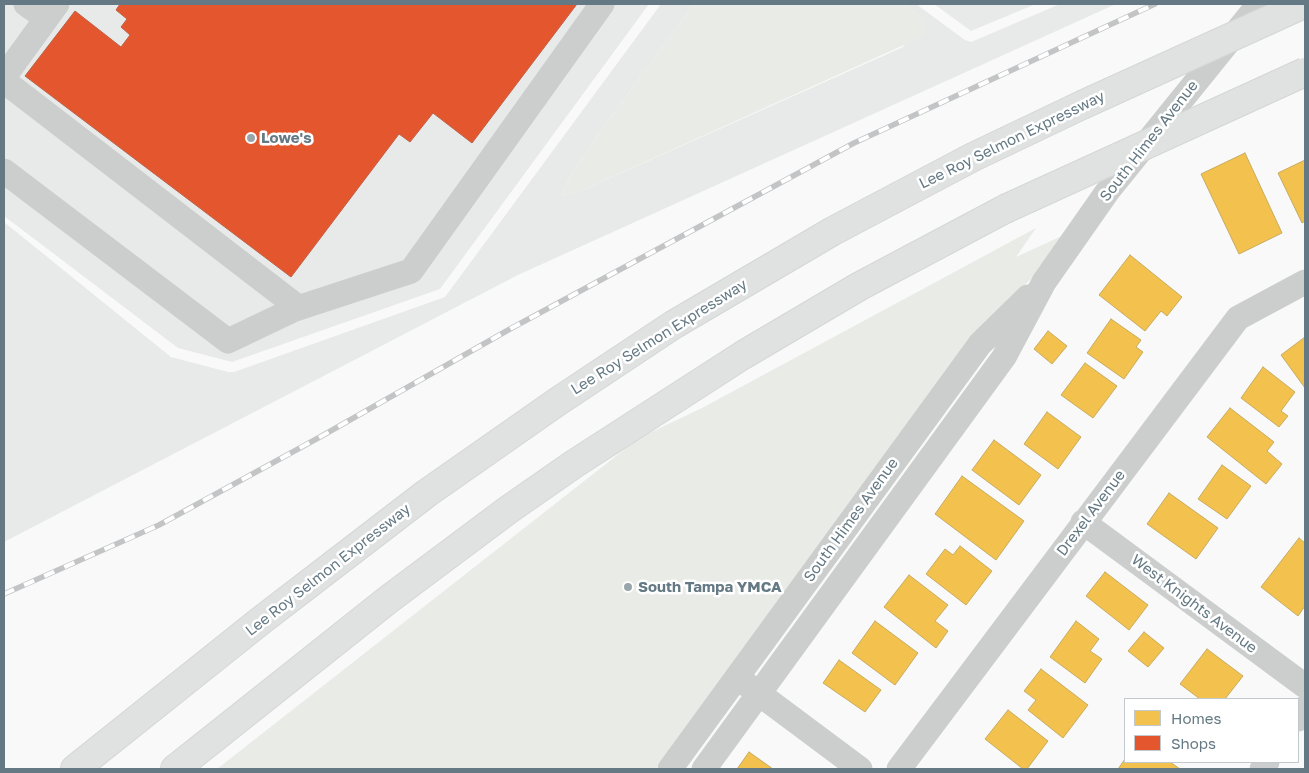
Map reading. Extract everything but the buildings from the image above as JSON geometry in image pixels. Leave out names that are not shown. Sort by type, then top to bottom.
[{"type":"highway","name":"Lee Roy Selmon Expressway","points":[[75,769],[259,622],[427,493],[557,402],[674,325],[833,231],[973,157],[1304,4]]},
{"type":"highway","points":[[175,769],[389,599],[508,510],[642,419],[766,341],[860,286],[1006,208],[1305,72]]},
{"type":"street","points":[[4,77],[51,11],[26,4]]},
{"type":"street","points":[[4,171],[228,341],[299,308],[411,271],[602,4]]},
{"type":"street","name":"South Himes Avenue","points":[[704,769],[1004,357],[1044,282],[1107,192],[1259,4]]},
{"type":"street","points":[[4,81],[299,308]]},
{"type":"street","name":"South Himes Avenue","points":[[670,769],[980,344],[1044,282]]},
{"type":"street","name":"Drexel Avenue","points":[[899,769],[1238,318],[1305,282]]},
{"type":"street","name":"West Knights Avenue","points":[[1084,522],[1305,686]]},
{"type":"street","points":[[737,677],[860,769]]},
{"type":"shaded area","points":[[4,4],[649,4],[440,289],[232,362],[178,348],[4,216]]},
{"type":"shaded area","points":[[661,4],[694,4],[598,134],[569,177],[562,196],[583,190],[903,47],[923,19],[904,4],[916,4],[965,40],[971,42],[1060,4],[1116,4],[518,275],[4,542],[4,222],[171,357],[234,372],[445,297]]},
{"type":"shaded area","points":[[694,4],[904,4],[923,19],[926,35],[583,190],[562,196],[569,177],[598,134]]},
{"type":"shaded area","points":[[934,4],[1036,4],[971,31]]},
{"type":"shaded area","name":"South Tampa YMCA","points":[[1036,228],[1016,257],[1064,235],[1042,266],[1040,265],[1035,275],[971,337],[656,769],[217,769],[639,438],[702,408]]},
{"type":"railway","points":[[4,594],[159,525],[320,437],[510,329],[854,143],[1155,4]]},
{"type":"place","name":"Lowe's","points":[[251,138]]},
{"type":"place","name":"South Tampa YMCA","points":[[628,587]]}]
